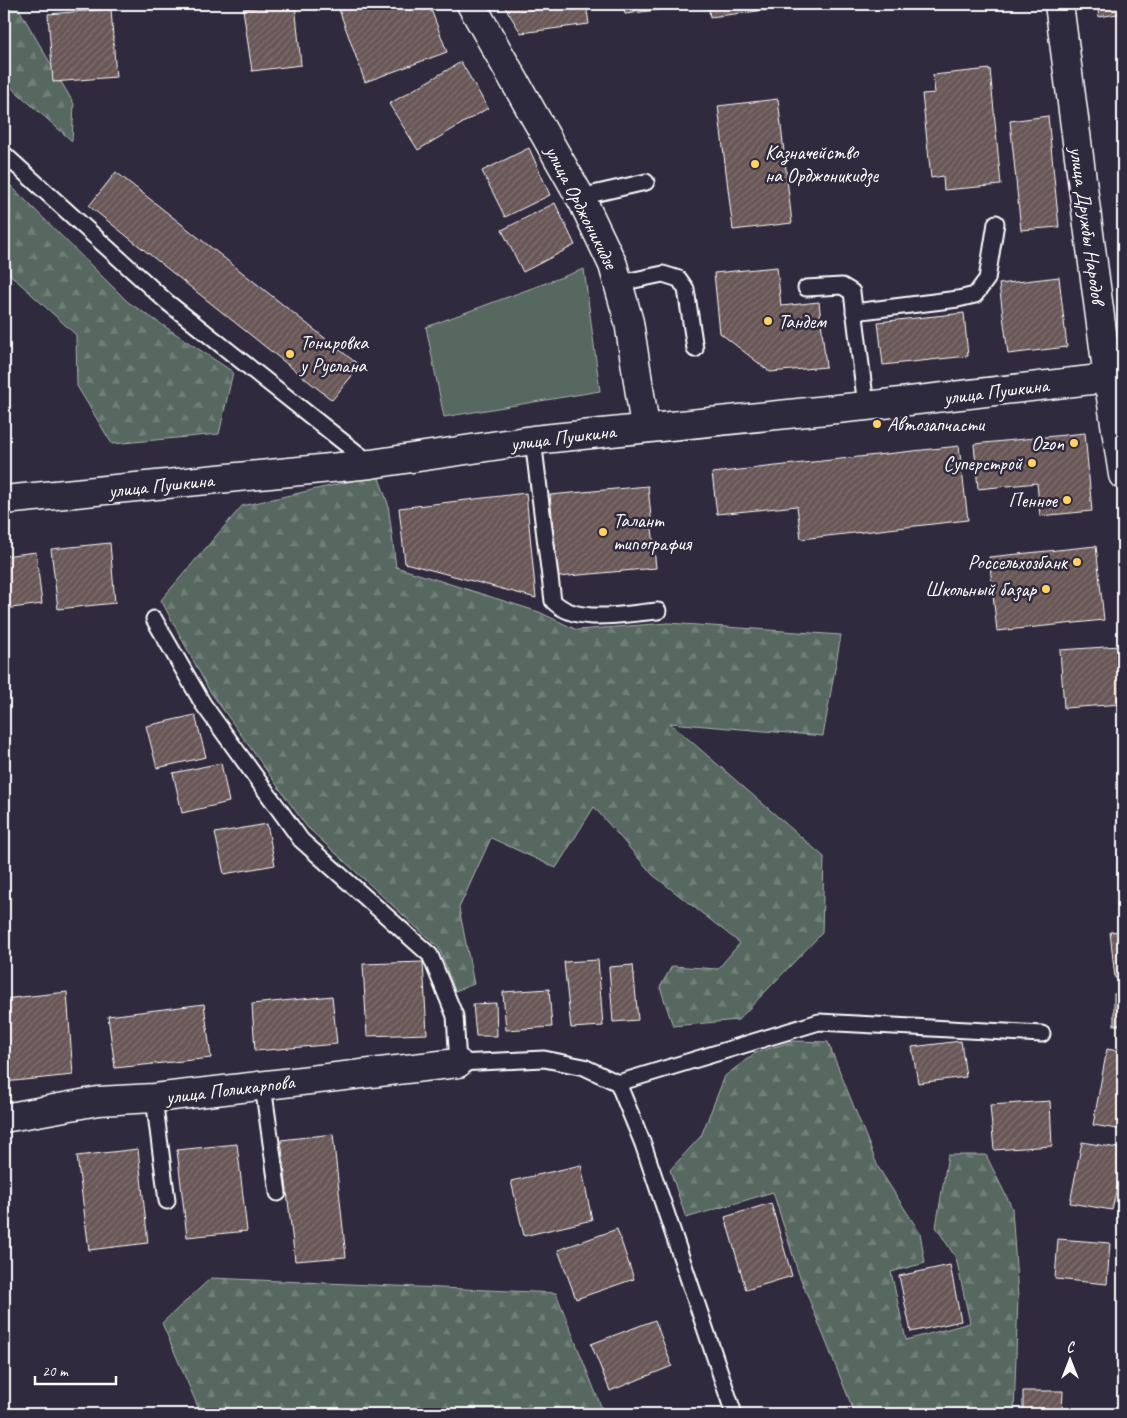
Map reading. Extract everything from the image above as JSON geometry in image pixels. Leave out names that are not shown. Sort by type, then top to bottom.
[{"type":"street","name":"улица Орджоникидзе","points":[[471,4],[580,197],[600,235],[620,283],[630,322],[645,427]]},
{"type":"street","name":"улица Дружбы Народов","points":[[1059,4],[1116,378],[1123,476]]},
{"type":"street","name":"улица Пушкина","points":[[4,500],[371,464],[533,440],[645,427],[866,406],[1116,378]]},
{"type":"street","name":"улица Поликарпова","points":[[4,1118],[98,1100],[154,1098],[458,1063]]},
{"type":"lane","points":[[4,154],[166,302],[371,464]]},
{"type":"lane","points":[[580,197],[646,182]]},
{"type":"lane","points":[[854,312],[975,295],[987,279],[996,223]]},
{"type":"lane","points":[[620,283],[663,274],[680,279],[686,289],[695,349]]},
{"type":"lane","points":[[806,288],[835,285],[848,288],[852,292],[866,406]]},
{"type":"lane","points":[[533,440],[552,601],[563,610],[582,615],[658,611]]},
{"type":"lane","points":[[154,619],[204,704],[301,840],[430,955],[455,1016],[458,1063],[544,1059],[584,1067],[618,1083],[819,1022],[1042,1034]]},
{"type":"lane","points":[[618,1083],[643,1144],[734,1414]]},
{"type":"lane","points":[[263,1086],[278,1193]]},
{"type":"lane","points":[[154,1098],[166,1201]]},
{"type":"green space","points":[[4,4],[16,4],[74,104],[72,141],[4,81]]},
{"type":"green space","points":[[4,179],[128,302],[233,372],[219,434],[112,444],[77,386],[76,335],[4,269]]},
{"type":"green space","points":[[584,269],[600,391],[444,417],[426,327]]},
{"type":"green space","points":[[378,475],[388,504],[396,567],[539,612],[577,630],[668,623],[841,635],[823,736],[670,723],[824,857],[822,933],[738,1020],[673,1026],[660,987],[672,966],[718,969],[740,943],[653,875],[594,807],[556,868],[491,838],[459,908],[474,984],[455,991],[439,948],[307,827],[209,690],[161,600],[242,506]]},
{"type":"green space","points":[[793,1041],[828,1042],[878,1167],[920,1233],[925,1263],[891,1272],[906,1340],[970,1323],[956,1258],[936,1227],[948,1155],[986,1155],[1012,1208],[1018,1297],[1014,1414],[855,1414],[798,1272],[773,1192],[686,1218],[670,1170],[701,1136],[725,1076],[755,1053]]},
{"type":"green space","points":[[211,1278],[556,1293],[604,1414],[201,1414],[162,1323]]},
{"type":"building","points":[[295,4],[301,65],[252,71],[243,9]]},
{"type":"building","points":[[337,4],[429,4],[447,52],[365,82]]},
{"type":"building","points":[[503,4],[586,4],[589,24],[521,33]]},
{"type":"building","points":[[623,4],[664,4],[665,9],[625,14]]},
{"type":"building","points":[[708,4],[814,4],[710,17]]},
{"type":"building","points":[[1097,4],[1123,4],[1123,13],[1099,17]]},
{"type":"building","points":[[111,9],[116,77],[53,82],[48,14]]},
{"type":"building","points":[[461,62],[488,108],[418,150],[389,104]]},
{"type":"building","points":[[990,69],[1001,185],[944,190],[943,176],[931,178],[922,94],[935,93],[933,75]]},
{"type":"building","name":"Казначейство на Орджоникидзе","points":[[778,99],[792,223],[733,230],[718,106]]},
{"type":"building","points":[[1048,116],[1059,227],[1021,230],[1010,121]]},
{"type":"building","points":[[529,148],[550,195],[505,217],[482,171]]},
{"type":"building","points":[[116,172],[360,366],[332,400],[89,206]]},
{"type":"building","points":[[555,203],[575,245],[523,272],[502,230]]},
{"type":"building","points":[[777,267],[781,306],[819,302],[826,367],[770,372],[720,333],[714,273]]},
{"type":"building","points":[[1059,277],[1067,347],[1008,354],[999,284]]},
{"type":"building","points":[[964,313],[968,356],[883,365],[878,322]]},
{"type":"building","name":"Суперстрой","points":[[1085,433],[1092,511],[1040,516],[1037,483],[978,489],[974,444]]},
{"type":"building","points":[[959,446],[968,520],[801,539],[797,506],[717,514],[712,473]]},
{"type":"building","name":"Талант типография","points":[[648,486],[656,568],[558,577],[550,495]]},
{"type":"building","points":[[526,493],[536,598],[405,563],[399,508]]},
{"type":"building","points":[[110,543],[115,603],[58,609],[51,549]]},
{"type":"building","name":"Школьный базар","points":[[1096,546],[1104,620],[997,631],[989,557]]},
{"type":"building","points":[[36,552],[42,604],[4,609],[4,556]]},
{"type":"building","points":[[1120,646],[1123,704],[1064,708],[1060,650]]},
{"type":"building","points":[[195,715],[206,757],[157,768],[146,726]]},
{"type":"building","points":[[221,763],[229,802],[182,813],[173,773]]},
{"type":"building","points":[[267,824],[275,865],[224,874],[215,833]]},
{"type":"building","points":[[1123,931],[1123,978],[1115,978],[1110,932]]},
{"type":"building","points":[[598,960],[603,1026],[571,1028],[564,962]]},
{"type":"building","points":[[423,962],[427,1034],[367,1036],[363,964]]},
{"type":"building","points":[[633,965],[638,1020],[613,1022],[609,967]]},
{"type":"building","points":[[549,989],[552,1027],[506,1030],[503,992]]},
{"type":"building","points":[[67,992],[73,1075],[4,1082],[4,999]]},
{"type":"building","points":[[1114,994],[1123,994],[1123,1025],[1114,1025]]},
{"type":"building","points":[[332,996],[337,1044],[255,1051],[252,1004]]},
{"type":"building","points":[[496,1003],[497,1036],[476,1036],[473,1004]]},
{"type":"building","points":[[204,1004],[211,1058],[115,1068],[108,1016]]},
{"type":"building","points":[[961,1041],[966,1077],[918,1083],[912,1047]]},
{"type":"building","points":[[1107,1049],[1123,1052],[1123,1130],[1093,1125]]},
{"type":"building","points":[[1050,1101],[1052,1146],[994,1150],[990,1105]]},
{"type":"building","points":[[333,1134],[346,1257],[295,1261],[281,1140]]},
{"type":"building","points":[[1082,1142],[1123,1149],[1123,1161],[1112,1210],[1070,1203]]},
{"type":"building","points":[[237,1144],[247,1231],[187,1237],[177,1150]]},
{"type":"building","points":[[138,1149],[148,1243],[89,1250],[77,1156]]},
{"type":"building","points":[[581,1165],[592,1220],[524,1236],[511,1181]]},
{"type":"building","points":[[771,1203],[792,1276],[746,1290],[725,1217]]},
{"type":"building","points":[[617,1229],[634,1279],[576,1299],[558,1250]]},
{"type":"building","points":[[1058,1239],[1110,1243],[1107,1284],[1055,1279]]},
{"type":"building","points":[[950,1265],[961,1321],[911,1332],[899,1276]]},
{"type":"building","points":[[655,1320],[672,1366],[610,1391],[591,1344]]},
{"type":"building","points":[[1023,1391],[1063,1391],[1062,1414],[1023,1414]]},
{"type":"place","name":"Казначейство на Орджоникидзе","points":[[755,164]]},
{"type":"place","name":"Тандем","points":[[768,321]]},
{"type":"place","name":"Тонировка у Руслана","points":[[290,354]]},
{"type":"place","name":"Автозапчасти","points":[[877,424]]},
{"type":"place","name":"Ozon","points":[[1074,443]]},
{"type":"place","name":"Суперстрой","points":[[1032,463]]},
{"type":"place","name":"Пенное","points":[[1067,500]]},
{"type":"place","name":"Талант типография","points":[[603,532]]},
{"type":"place","name":"Россельхозбанк","points":[[1077,562]]},
{"type":"place","name":"Школьный базар","points":[[1046,589]]}]
